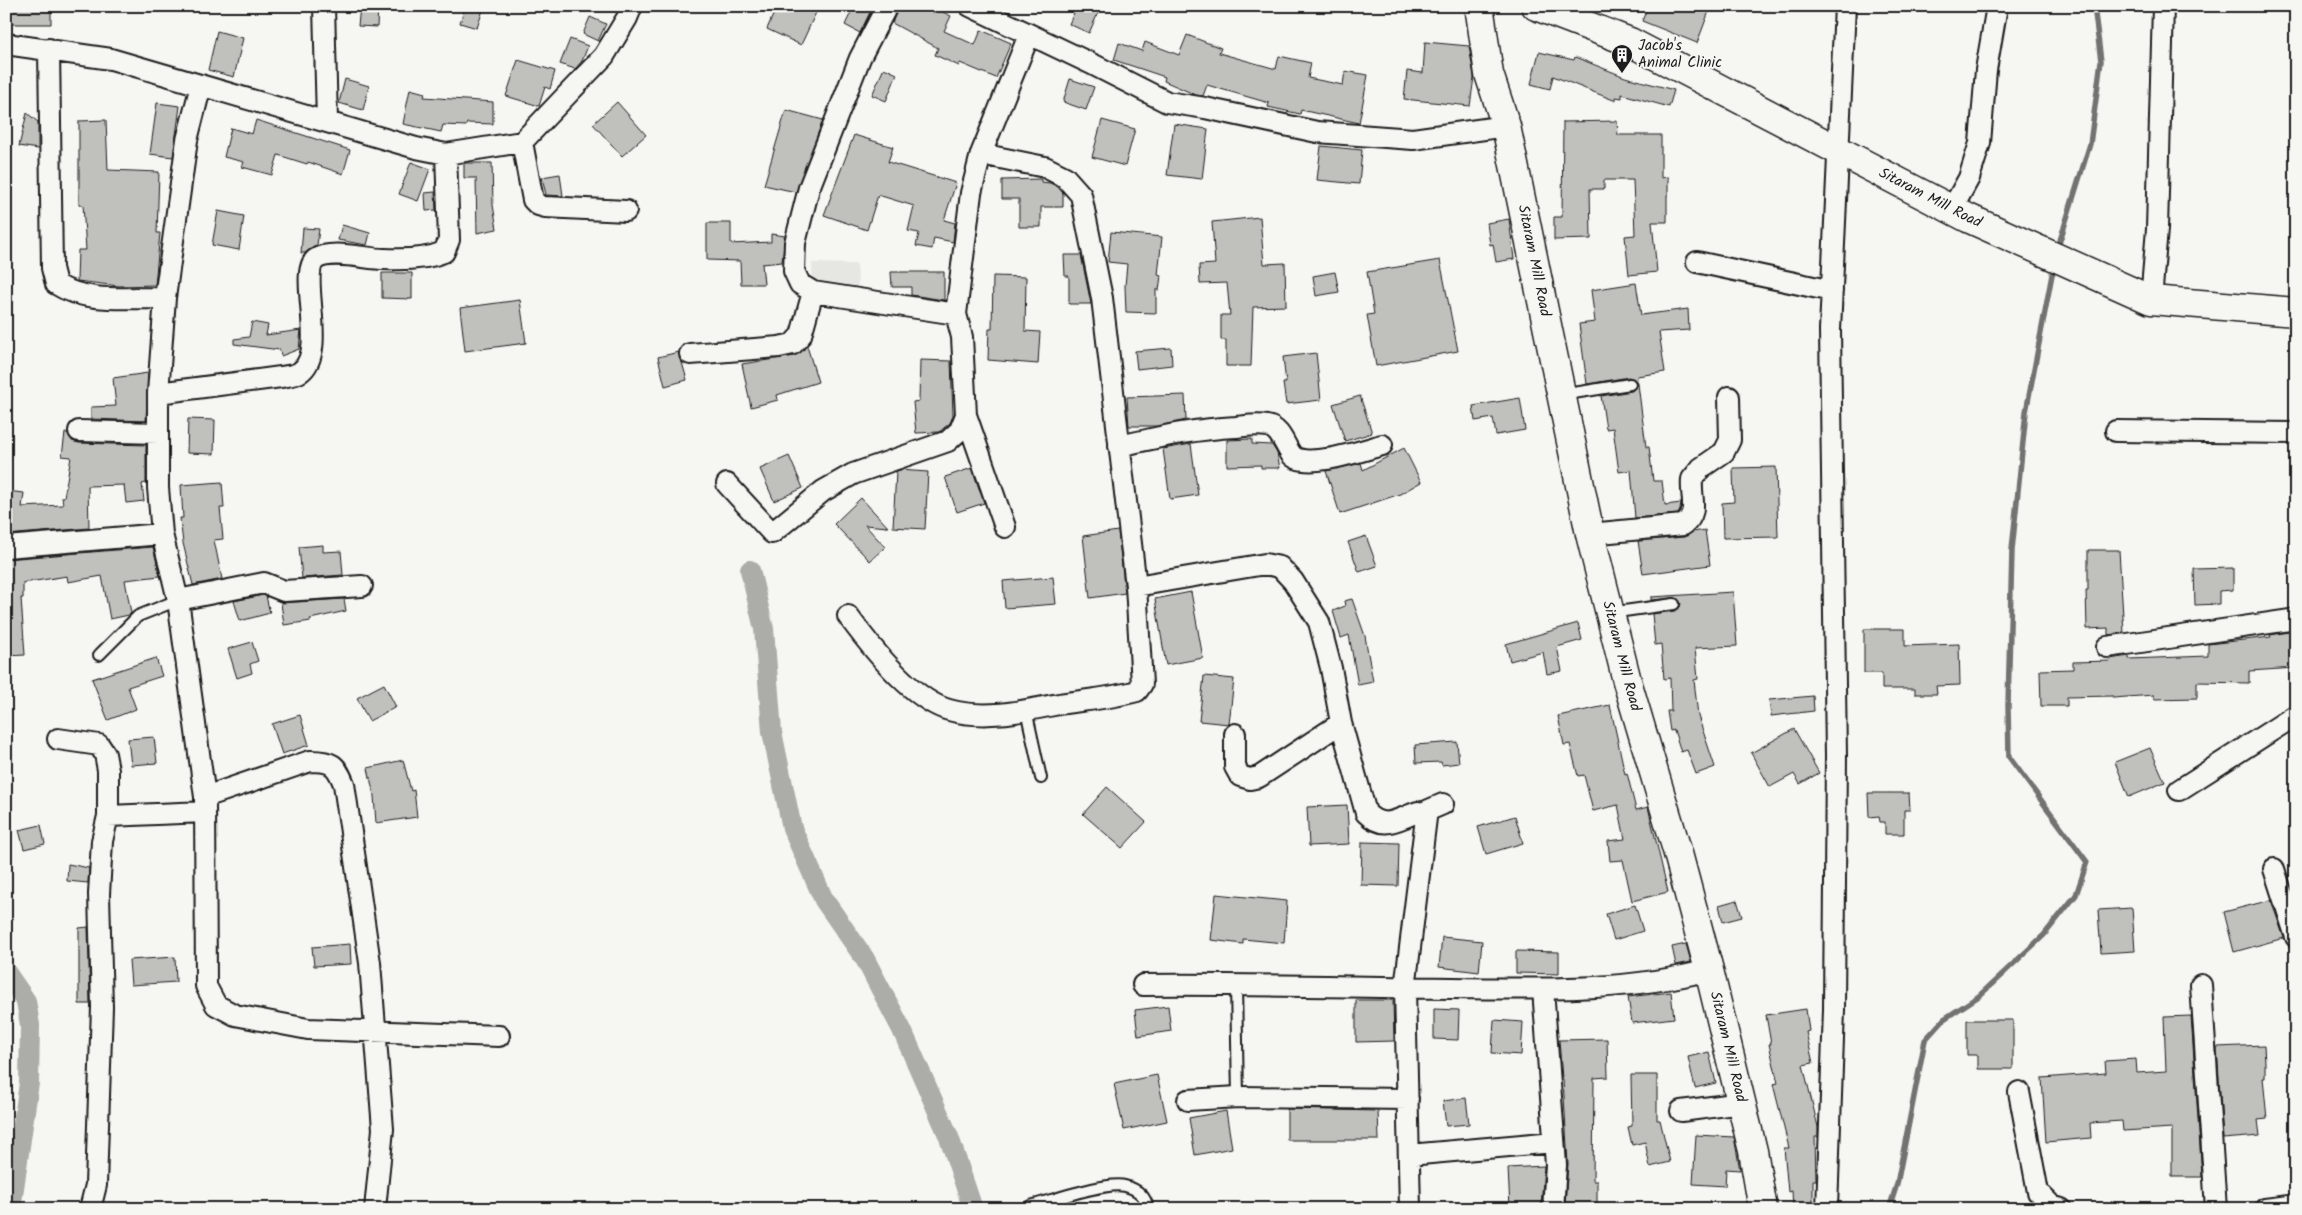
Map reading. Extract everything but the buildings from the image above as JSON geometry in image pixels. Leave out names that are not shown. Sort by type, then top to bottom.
[{"type":"main road","name":"Sitaram Mill Road","points":[[1537,6],[1630,42],[1952,209],[2151,300],[2296,312]]},
{"type":"main road","name":"Sitaram Mill Road","points":[[1486,8],[1489,74],[1506,126],[1590,534],[1627,681],[1679,857],[1709,970],[1754,1151],[1763,1209]]},
{"type":"street","points":[[324,6],[328,121]]},
{"type":"street","points":[[887,6],[860,58],[809,188],[795,244],[794,271],[800,284],[813,292],[956,314]]},
{"type":"street","points":[[970,6],[1103,69],[1167,102],[1205,108],[1317,132],[1413,139],[1506,126]]},
{"type":"street","points":[[1827,1209],[1834,1010],[1836,756],[1830,330],[1845,6]]},
{"type":"street","points":[[1952,209],[1969,178],[1980,143],[1986,70],[1997,6]]},
{"type":"street","points":[[2151,300],[2157,229],[2163,6]]},
{"type":"street","points":[[6,44],[111,59],[416,148],[446,154],[522,142],[604,56],[628,18],[629,7]]},
{"type":"street","points":[[1005,527],[966,415],[962,337],[956,314],[970,193],[981,154],[1029,35]]},
{"type":"street","points":[[49,49],[52,268],[56,284],[68,292],[83,296],[165,298]]},
{"type":"street","points":[[201,85],[187,140],[165,298],[158,393],[158,488],[162,534],[178,600],[205,804],[206,986],[216,1005],[234,1015],[308,1030],[499,1036]]},
{"type":"street","points":[[522,142],[533,200],[538,205],[626,211]]},
{"type":"street","points":[[158,393],[282,377],[300,372],[309,360],[314,325],[309,281],[310,269],[316,260],[331,254],[384,259],[433,256],[444,252],[449,240],[446,154]]},
{"type":"street","points":[[848,616],[870,646],[917,693],[948,710],[976,714],[1026,710],[1137,691],[1142,684],[1136,586],[1102,298],[1082,195],[1065,177],[1045,168],[981,154]]},
{"type":"street","points":[[1697,262],[1832,291]]},
{"type":"street","points":[[690,354],[779,347],[793,344],[800,335],[813,292]]},
{"type":"street","points":[[1590,534],[1683,525],[1691,519],[1693,512],[1692,479],[1701,468],[1724,452],[1730,440],[1729,397]]},
{"type":"street","points":[[727,484],[772,533],[823,491],[853,474],[948,441],[960,430],[966,415]]},
{"type":"street","points":[[1119,446],[1196,429],[1257,425],[1275,429],[1292,456],[1300,461],[1312,461],[1382,446]]},
{"type":"street","points":[[78,431],[158,433]]},
{"type":"street","points":[[2116,432],[2296,433]]},
{"type":"street","points":[[6,547],[162,534]]},
{"type":"street","points":[[1136,586],[1264,564],[1280,567],[1293,581],[1319,622],[1331,668],[1341,724],[1366,813],[1374,821],[1385,824],[1444,804]]},
{"type":"street","points":[[178,600],[264,583],[284,591],[362,586]]},
{"type":"street","points":[[2107,647],[2296,619]]},
{"type":"street","points":[[2179,790],[2296,715]]},
{"type":"street","points":[[1235,734],[1236,767],[1240,776],[1250,779],[1259,777],[1341,724]]},
{"type":"street","points":[[58,739],[99,745],[105,754],[108,770],[108,816],[102,841],[99,894],[102,1017],[96,1185],[90,1209]]},
{"type":"street","points":[[108,816],[205,804],[310,761],[325,761],[338,768],[344,784],[370,963],[383,1129],[375,1209]]},
{"type":"street","points":[[1410,1209],[1405,988],[1426,818],[1422,813]]},
{"type":"street","points":[[2274,869],[2296,937]]},
{"type":"street","points":[[1143,985],[1236,984],[1543,990],[1635,984],[1709,970]]},
{"type":"street","points":[[2201,985],[2216,1209]]},
{"type":"street","points":[[1543,990],[1556,1165],[1553,1209]]},
{"type":"street","points":[[2020,1092],[2038,1192],[2052,1206],[2061,1209]]},
{"type":"street","points":[[1188,1100],[1238,1097],[1408,1098]]},
{"type":"street","points":[[1681,1111],[1742,1103]]},
{"type":"street","points":[[1409,1155],[1554,1142]]},
{"type":"street","points":[[2265,1209],[2296,1206]]},
{"type":"lane","points":[[1561,396],[1630,384]]},
{"type":"lane","points":[[99,655],[138,616],[178,600]]},
{"type":"lane","points":[[1610,613],[1674,604]]},
{"type":"lane","points":[[1026,710],[1041,778]]},
{"type":"lane","points":[[1236,984],[1238,1097]]},
{"type":"lane","points":[[1030,1206],[1102,1187],[1123,1185],[1140,1192],[1147,1202],[1148,1209]]},
{"type":"shaded area","points":[[812,263],[857,264],[858,283],[855,295],[813,287]]},
{"type":"waterway","points":[[2057,250],[2090,144],[2101,61],[2094,6]]},
{"type":"waterway","points":[[1889,1209],[1897,1184],[1925,1040],[1944,1019],[1979,996],[2044,935],[2076,895],[2087,862],[2009,757],[2008,705],[2012,550],[2026,412],[2054,264]]},
{"type":"waterway","points":[[750,570],[764,629],[772,732],[792,828],[824,900],[865,959],[902,1030],[949,1137],[973,1209]]},
{"type":"waterway","points":[[6,972],[26,1001],[30,1025],[29,1083],[11,1209]]},
{"type":"place","name":"Jacob's Animal Clinic","points":[[1622,74]]}]
